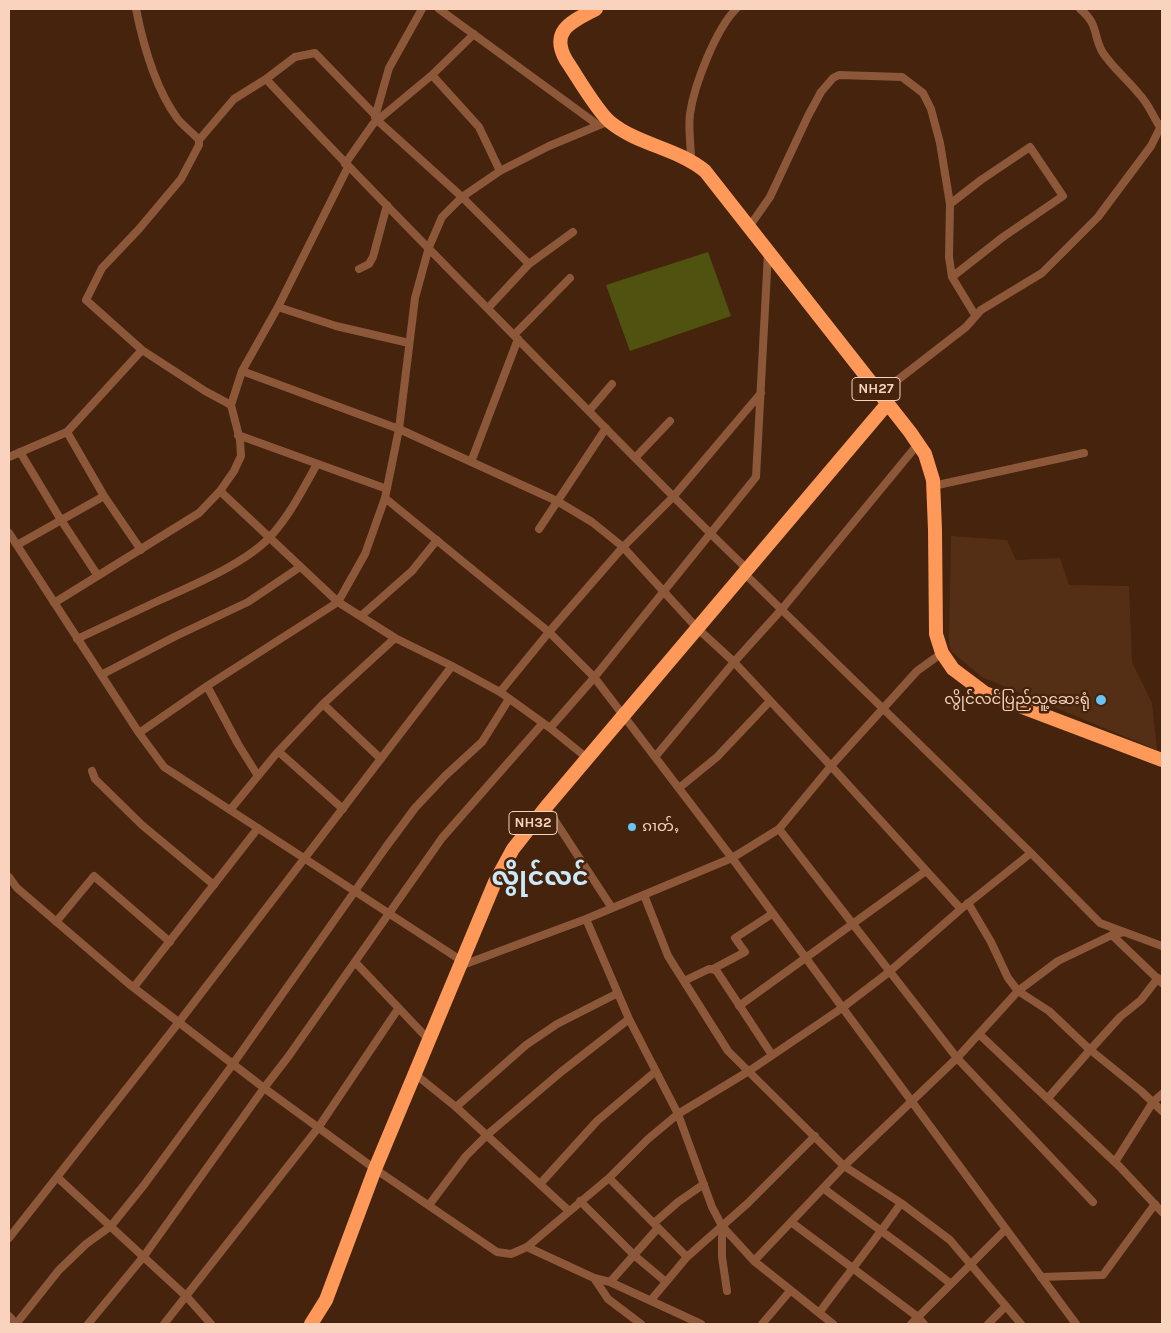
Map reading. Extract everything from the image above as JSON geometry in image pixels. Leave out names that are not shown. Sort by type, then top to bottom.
[{"type":"highway","name":"NH27","points":[[596,9],[571,22],[562,31],[560,40],[561,52],[603,123],[692,160],[705,171],[888,403],[925,454],[930,467],[933,486],[936,634],[942,653],[952,669],[985,693],[1162,760]]},
{"type":"highway","name":"NH32","points":[[311,1324],[326,1300],[375,1169],[428,1040],[495,882],[513,849],[587,758],[888,403]]},
{"type":"street","points":[[136,9],[155,73],[167,102],[178,120],[198,140],[200,145],[181,179],[139,230],[102,268],[86,300],[142,350],[205,391],[231,405]]},
{"type":"street","points":[[54,603],[199,513],[220,491],[234,471],[241,456],[231,405],[242,371],[278,307],[346,165],[375,119],[389,68],[422,9]]},
{"type":"street","points":[[439,9],[603,123]]},
{"type":"street","points":[[692,160],[689,134],[690,113],[700,78],[718,34],[727,18],[736,9]]},
{"type":"street","points":[[888,403],[896,382],[966,327],[975,315],[994,301],[1042,273],[1098,217],[1151,146],[1161,126],[1141,95],[1113,66],[1102,51],[1088,15],[1080,9]]},
{"type":"street","points":[[375,119],[432,75],[474,34]]},
{"type":"street","points":[[198,140],[234,99],[266,79],[295,56],[315,53],[375,119],[462,198],[529,264]]},
{"type":"street","points":[[432,75],[479,127],[500,172]]},
{"type":"street","points":[[749,227],[770,197],[821,92],[833,78],[839,75],[902,78],[923,93],[930,109],[940,143],[950,204],[949,257],[952,276],[975,315]]},
{"type":"street","points":[[266,79],[346,165],[782,609],[1100,923],[1162,946]]},
{"type":"street","points":[[139,733],[207,686],[338,602],[365,554],[385,498],[398,429],[415,298],[428,247],[442,217],[462,198],[500,172],[549,146],[603,123]]},
{"type":"street","points":[[950,204],[981,180],[1030,147],[1063,196],[1003,237],[952,276]]},
{"type":"street","points":[[359,268],[369,264],[373,258],[387,206]]},
{"type":"street","points":[[488,308],[529,264],[573,232]]},
{"type":"street","points":[[550,728],[594,677],[756,477],[768,251]]},
{"type":"street","points":[[471,462],[516,337],[570,278]]},
{"type":"street","points":[[278,307],[336,326],[409,343]]},
{"type":"street","points":[[9,457],[67,432],[142,350]]},
{"type":"street","points":[[242,371],[398,429],[557,501],[592,522],[622,547],[697,628],[734,662],[960,909]]},
{"type":"street","points":[[589,411],[612,384]]},
{"type":"street","points":[[500,692],[622,547],[672,497],[761,393]]},
{"type":"street","points":[[635,458],[670,421]]},
{"type":"street","points":[[539,529],[606,428]]},
{"type":"street","points":[[67,432],[104,496],[141,550]]},
{"type":"street","points":[[238,435],[387,488]]},
{"type":"street","points":[[655,756],[734,662],[782,609],[918,444]]},
{"type":"street","points":[[20,452],[61,520],[98,576]]},
{"type":"street","points":[[933,486],[1084,453]]},
{"type":"street","points":[[77,639],[223,569],[257,548],[269,537],[298,498],[316,464]]},
{"type":"street","points":[[220,491],[338,602],[395,638],[500,692],[550,728],[587,758]]},
{"type":"street","points":[[17,545],[104,496]]},
{"type":"street","points":[[385,498],[550,632],[594,677],[732,858],[1076,1324]]},
{"type":"street","points":[[9,533],[139,733],[164,766],[388,912],[461,963],[586,919],[732,858],[779,829],[831,766],[917,671],[942,653]]},
{"type":"street","points":[[361,616],[412,570],[437,540]]},
{"type":"street","points":[[101,675],[176,636],[248,602],[300,567]]},
{"type":"street","points":[[230,810],[323,704],[395,638]]},
{"type":"street","points":[[9,1238],[179,1022],[452,666]]},
{"type":"street","points":[[207,686],[238,744],[258,776]]},
{"type":"street","points":[[9,1316],[16,1324],[59,1270],[86,1244],[111,1226],[144,1185],[233,1064],[386,847],[416,808],[482,742],[509,699]]},
{"type":"street","points":[[679,788],[717,757],[770,701]]},
{"type":"street","points":[[323,704],[381,759]]},
{"type":"street","points":[[88,1324],[144,1256],[288,1057],[388,912],[442,838],[543,723]]},
{"type":"street","points":[[279,752],[343,809]]},
{"type":"street","points":[[92,771],[95,779],[142,824],[214,885]]},
{"type":"street","points":[[546,807],[612,908]]},
{"type":"street","points":[[134,987],[258,828]]},
{"type":"street","points":[[779,829],[957,1058],[1093,1202]]},
{"type":"street","points":[[9,877],[17,888],[134,987],[264,1088],[375,1169],[497,1252],[511,1254],[527,1247],[609,1178],[648,1139],[678,1114],[749,1070],[842,1008],[889,972],[960,909],[1031,853]]},
{"type":"street","points":[[739,1006],[923,873]]},
{"type":"street","points":[[56,922],[94,876],[170,942]]},
{"type":"street","points":[[644,895],[668,956],[728,1050],[844,1166],[950,1240],[1021,1324]]},
{"type":"street","points":[[968,903],[991,942],[1008,978],[1018,991],[1050,1011],[1090,1050],[1162,1110]]},
{"type":"street","points":[[684,981],[713,969],[745,952],[735,938],[772,914]]},
{"type":"street","points":[[586,919],[629,1020],[678,1114],[712,1207],[722,1226],[754,1261],[833,1324]]},
{"type":"street","points":[[754,1261],[844,1166],[957,1058],[1018,991],[1058,961],[1112,935],[1124,932]]},
{"type":"street","points":[[1048,1098],[1120,1017],[1160,981],[1112,935]]},
{"type":"street","points":[[355,962],[428,1040]]},
{"type":"street","points":[[713,969],[716,970],[772,1055]]},
{"type":"street","points":[[456,1108],[526,1045],[557,1024],[618,993]]},
{"type":"street","points":[[164,1324],[318,1128],[398,1009]]},
{"type":"street","points":[[429,1205],[466,1156],[487,1135],[561,1072],[629,1020]]},
{"type":"street","points":[[979,1034],[1115,1162],[1162,1212]]},
{"type":"street","points":[[540,1184],[597,1121],[656,1072]]},
{"type":"street","points":[[414,1074],[487,1135],[569,1211]]},
{"type":"street","points":[[1115,1162],[1153,1102],[1162,1094]]},
{"type":"street","points":[[651,1300],[687,1257],[748,1203],[815,1136]]},
{"type":"street","points":[[57,1178],[144,1256],[186,1296],[211,1324]]},
{"type":"street","points":[[609,1178],[687,1257]]},
{"type":"street","points":[[610,1282],[635,1256],[656,1226],[678,1202],[704,1184]]},
{"type":"street","points":[[823,1188],[922,1260],[951,1284]]},
{"type":"street","points":[[580,1201],[635,1256],[666,1282]]},
{"type":"street","points":[[819,1313],[901,1204]]},
{"type":"street","points":[[1041,1278],[1103,1275],[1155,1204]]},
{"type":"street","points":[[791,1222],[918,1317],[924,1324]]},
{"type":"street","points":[[722,1226],[722,1257],[727,1291]]},
{"type":"street","points":[[911,1324],[1005,1230]]},
{"type":"street","points":[[527,1247],[594,1278],[610,1282],[651,1300],[701,1324]]},
{"type":"street","points":[[594,1278],[608,1299],[641,1324]]},
{"type":"street","points":[[762,1324],[790,1291]]},
{"type":"street","points":[[988,1324],[1006,1306]]},
{"type":"shaded area","points":[[708,252],[731,316],[630,351],[606,285]]},
{"type":"shaded area","points":[[951,536],[1007,540],[1016,560],[1060,558],[1069,585],[1129,586],[1132,662],[1152,703],[1157,750],[982,677],[951,651],[949,644]]},
{"type":"place","name":"လွိုင်လင်ပြည်သူ့ဆေးရုံ","points":[[1101,700]]},
{"type":"place","name":"ၵၢတ်ႇ","points":[[632,827]]},
{"type":"district","name":"လွိုင်လင်","points":[[540,878]]}]
